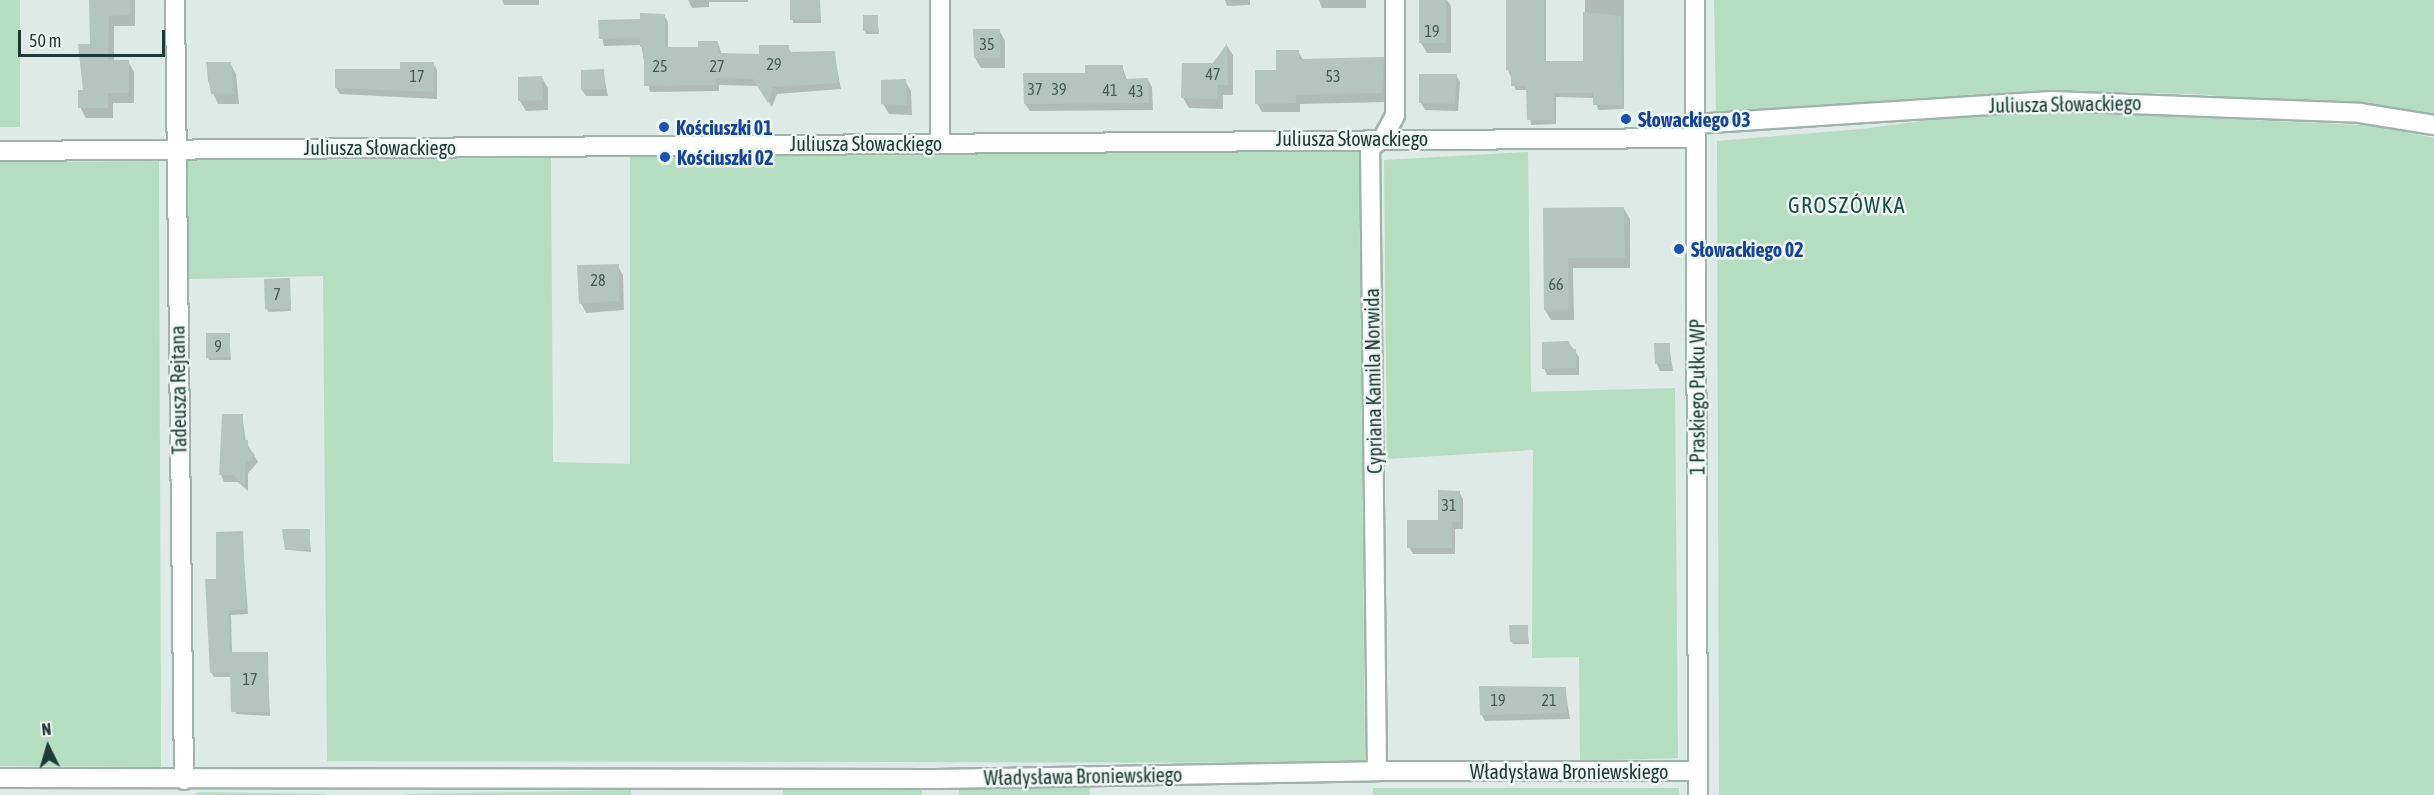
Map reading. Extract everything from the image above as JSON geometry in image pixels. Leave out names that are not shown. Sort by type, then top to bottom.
[{"type":"street","name":"Tadeusza Rejtana","points":[[175,0],[183,780]]},
{"type":"street","points":[[940,0],[940,142]]},
{"type":"street","name":"Cypriana Kamila Norwida","points":[[1377,771],[1370,148],[1383,138],[1395,115],[1395,0]]},
{"type":"street","name":"1 Praskiego Pułku WP","points":[[1695,0],[1698,795]]},
{"type":"street","name":"Juliusza Słowackiego","points":[[0,151],[1383,138],[1695,131],[2051,101],[2360,113],[2434,125]]},
{"type":"street","name":"Władysława Broniewskiego","points":[[0,778],[936,787],[1377,771],[1698,771]]},
{"type":"green space","points":[[0,0],[20,0],[20,127],[0,127]]},
{"type":"green space","points":[[1714,0],[2434,0],[2434,114],[2195,94],[2106,92],[1997,95],[1843,112],[1716,113]]},
{"type":"green space","points":[[2063,111],[2379,126],[2434,138],[2434,795],[1719,795],[1717,141],[1862,129],[1958,116]]},
{"type":"green space","points":[[1359,150],[1365,763],[327,761],[323,276],[189,279],[188,160],[551,158],[553,462],[630,464],[630,157]]},
{"type":"green space","points":[[1528,152],[1531,392],[1675,388],[1678,758],[1580,761],[1579,657],[1532,658],[1533,450],[1387,459],[1384,160]]},
{"type":"green space","points":[[159,161],[161,767],[0,766],[0,162]]},
{"type":"green space","points":[[922,785],[922,795],[783,795],[783,788]]},
{"type":"green space","points":[[959,785],[1090,785],[1090,795],[959,795]]},
{"type":"green space","points":[[1373,788],[1679,788],[1679,795],[1373,795]]},
{"type":"green space","points":[[631,790],[631,795],[406,795],[406,794]]},
{"type":"green space","points":[[199,792],[326,794],[326,795],[194,795]]},
{"type":"building","points":[[89,0],[130,0],[130,15],[109,16],[108,60],[129,60],[129,93],[108,93],[108,108],[78,108],[78,90],[83,90],[78,44],[90,44]]},
{"type":"building","points":[[790,0],[820,0],[820,20],[790,20]]},
{"type":"building","points":[[1419,0],[1446,0],[1446,43],[1419,43]]},
{"type":"building","points":[[1506,0],[1544,0],[1544,61],[1583,61],[1583,12],[1621,16],[1622,105],[1593,105],[1593,93],[1554,93],[1554,120],[1527,120],[1526,86],[1511,86],[1511,71],[1506,70]]},
{"type":"building","points":[[640,13],[665,14],[665,47],[698,47],[698,41],[718,41],[718,53],[759,54],[759,45],[789,45],[789,52],[835,51],[838,83],[773,87],[768,103],[753,79],[716,78],[716,85],[644,86],[644,47],[640,47],[640,38],[599,39],[598,20],[640,19]]},
{"type":"building","points":[[863,15],[878,15],[878,32],[863,31]]},
{"type":"building","points":[[973,29],[1000,29],[1000,58],[974,58]]},
{"type":"building","points":[[1227,43],[1228,85],[1217,85],[1217,99],[1181,98],[1182,63],[1214,63]]},
{"type":"building","points":[[1276,50],[1299,50],[1299,59],[1384,57],[1382,93],[1296,95],[1296,103],[1255,104],[1255,70],[1276,70]]},
{"type":"building","points":[[206,62],[231,62],[234,94],[211,94]]},
{"type":"building","points":[[400,62],[434,62],[434,92],[335,88],[335,69],[400,69]]},
{"type":"building","points":[[1085,65],[1123,65],[1123,79],[1148,78],[1149,103],[1024,104],[1023,73],[1085,73]]},
{"type":"building","points":[[604,69],[605,89],[581,90],[581,70]]},
{"type":"building","points":[[1419,74],[1457,74],[1455,104],[1419,103]]},
{"type":"building","points":[[542,76],[543,100],[518,101],[518,77]]},
{"type":"building","points":[[906,79],[907,105],[881,104],[881,80]]},
{"type":"building","points":[[1624,207],[1625,258],[1568,258],[1569,310],[1544,310],[1543,208]]},
{"type":"building","points":[[619,264],[619,301],[579,304],[577,265]]},
{"type":"building","points":[[290,278],[291,309],[265,309],[264,279]]},
{"type":"building","points":[[206,333],[230,333],[230,357],[206,358]]},
{"type":"building","points":[[1569,341],[1570,349],[1576,349],[1576,368],[1542,369],[1542,342]]},
{"type":"building","points":[[1654,343],[1670,343],[1670,364],[1655,364]]},
{"type":"building","points":[[222,414],[243,414],[243,440],[248,440],[248,448],[255,455],[245,465],[245,487],[233,475],[219,475]]},
{"type":"building","points":[[1438,490],[1460,491],[1460,522],[1452,522],[1452,548],[1407,548],[1407,520],[1438,520]]},
{"type":"building","points":[[282,529],[310,529],[310,550],[285,550]]},
{"type":"building","points":[[243,531],[246,609],[229,611],[230,652],[268,652],[269,712],[231,712],[230,672],[210,673],[205,579],[216,579],[216,532]]},
{"type":"building","points":[[1509,625],[1528,625],[1528,642],[1510,642]]},
{"type":"building","points":[[1479,686],[1566,687],[1567,713],[1480,715]]},
{"type":"place","name":"Słowackiego 03","points":[[1626,119]]},
{"type":"place","name":"Kościuszki 01","points":[[664,127]]},
{"type":"place","name":"Kościuszki 02","points":[[665,157]]},
{"type":"place","name":"Słowackiego 02","points":[[1679,249]]},
{"type":"district","name":"GROSZÓWKA","points":[[1847,206]]}]
